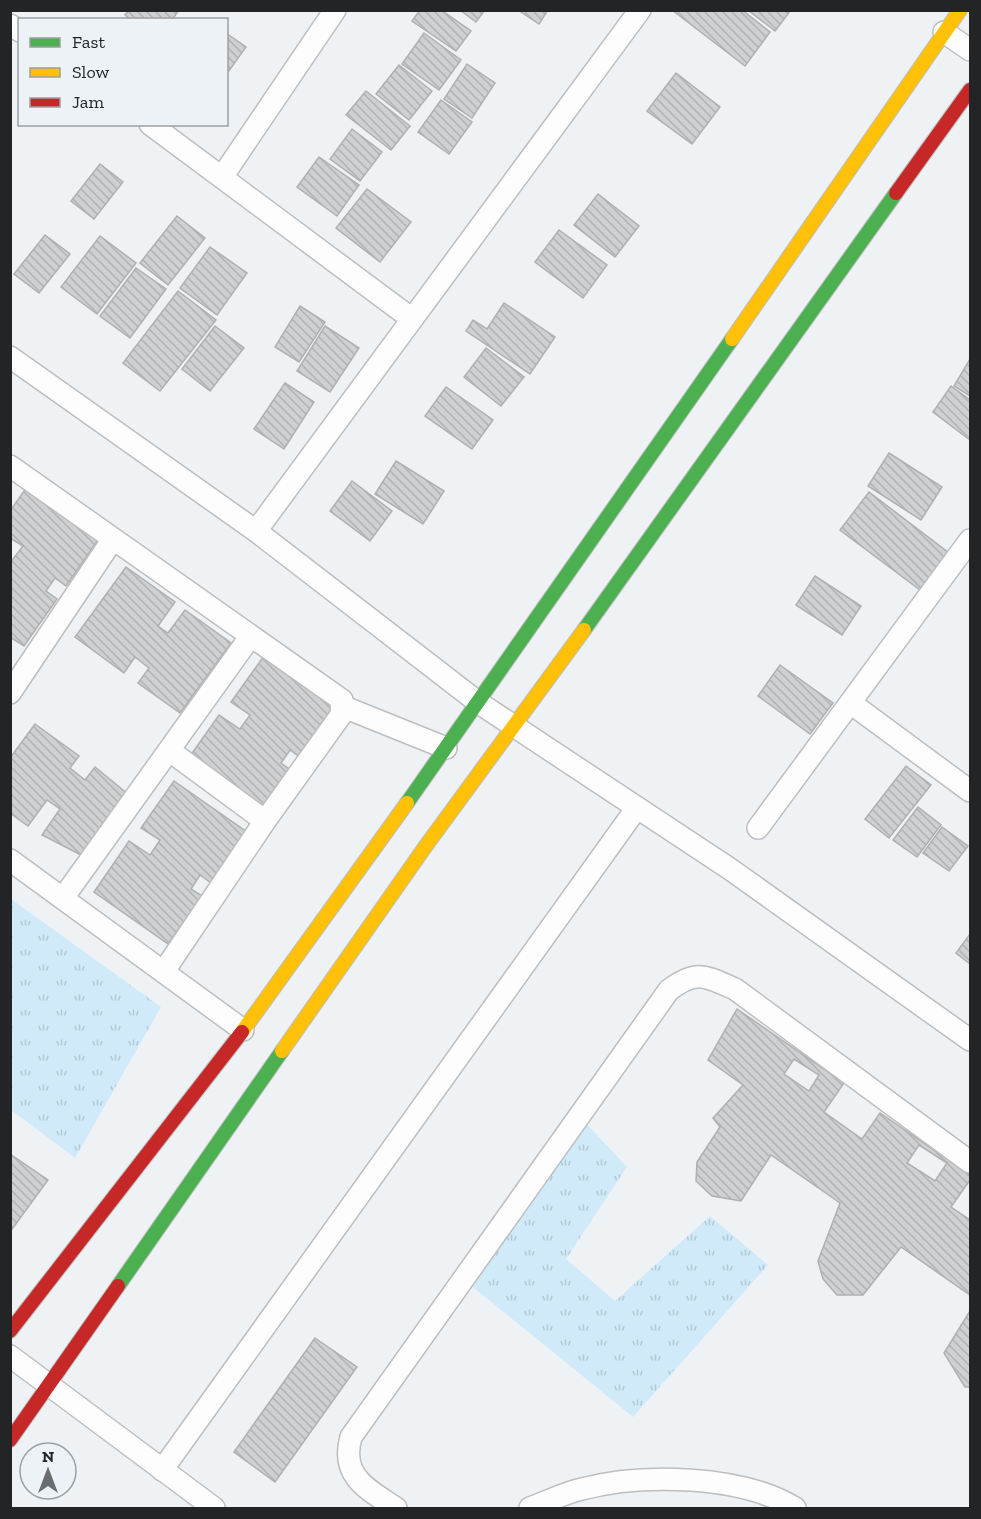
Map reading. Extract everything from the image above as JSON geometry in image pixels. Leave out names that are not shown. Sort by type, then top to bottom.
[{"type":"street","points":[[222,177],[335,10]]},
{"type":"street","points":[[256,531],[640,10]]},
{"type":"street","points":[[10,1332],[243,1030],[479,703],[960,10]]},
{"type":"street","points":[[944,32],[970,50]]},
{"type":"street","points":[[10,1440],[50,1386],[418,857],[514,728],[970,90]]},
{"type":"street","points":[[153,126],[412,319]]},
{"type":"street","points":[[10,357],[256,531],[514,728],[730,869],[970,1040]]},
{"type":"street","points":[[12,470],[250,637],[337,694],[344,707],[446,748]]},
{"type":"street","points":[[10,693],[17,667],[113,539]]},
{"type":"street","points":[[758,828],[852,704],[970,540]]},
{"type":"street","points":[[63,898],[170,752],[250,637]]},
{"type":"street","points":[[852,704],[970,791]]},
{"type":"street","points":[[164,971],[265,821],[341,715],[344,707]]},
{"type":"street","points":[[170,752],[265,821]]},
{"type":"street","points":[[162,1470],[636,808]]},
{"type":"street","points":[[10,860],[243,1030]]},
{"type":"street","points":[[396,1509],[361,1484],[351,1469],[346,1454],[351,1437],[669,990],[687,976],[708,977],[735,988],[970,1162]]},
{"type":"street","points":[[10,1356],[214,1509]]},
{"type":"street","points":[[530,1509],[581,1489],[632,1480],[712,1481],[783,1501],[795,1509]]},
{"type":"green space","points":[[11,899],[161,1007],[75,1158],[11,1110]]},
{"type":"green space","points":[[579,1116],[627,1167],[566,1259],[615,1301],[710,1216],[768,1265],[633,1417],[463,1279]]},
{"type":"building","points":[[129,10],[179,10],[173,18],[129,18],[125,15]]},
{"type":"building","points":[[420,10],[441,10],[471,31],[456,51],[412,21]]},
{"type":"building","points":[[460,10],[485,10],[476,22]]},
{"type":"building","points":[[518,10],[548,10],[539,24]]},
{"type":"building","points":[[672,10],[742,10],[770,32],[745,66]]},
{"type":"building","points":[[748,10],[791,10],[775,31]]},
{"type":"building","points":[[424,33],[461,60],[439,90],[402,64]]},
{"type":"building","points":[[228,34],[246,47],[228,72]]},
{"type":"building","points":[[467,64],[495,83],[472,118],[444,99]]},
{"type":"building","points":[[399,65],[432,91],[409,120],[376,94]]},
{"type":"building","points":[[676,73],[720,107],[692,144],[647,111]]},
{"type":"building","points":[[366,91],[410,126],[391,150],[346,115]]},
{"type":"building","points":[[441,100],[472,122],[449,154],[418,132]]},
{"type":"building","points":[[352,129],[382,152],[360,181],[330,159]]},
{"type":"building","points":[[319,157],[359,185],[337,216],[297,187]]},
{"type":"building","points":[[100,164],[123,182],[94,219],[71,201]]},
{"type":"building","points":[[367,189],[411,222],[380,262],[336,228]]},
{"type":"building","points":[[598,194],[639,226],[615,257],[574,225]]},
{"type":"building","points":[[177,216],[205,238],[168,285],[140,263]]},
{"type":"building","points":[[559,230],[607,265],[583,298],[535,262]]},
{"type":"building","points":[[45,235],[70,254],[39,293],[14,274]]},
{"type":"building","points":[[100,236],[136,263],[97,314],[61,287]]},
{"type":"building","points":[[210,247],[247,273],[217,315],[180,288]]},
{"type":"building","points":[[136,268],[166,289],[130,338],[100,316]]},
{"type":"building","points":[[178,291],[216,320],[160,391],[123,363]]},
{"type":"building","points":[[504,303],[555,337],[530,374],[466,331],[473,320],[487,329]]},
{"type":"building","points":[[300,306],[325,322],[299,362],[275,347]]},
{"type":"building","points":[[215,326],[244,348],[210,391],[182,369]]},
{"type":"building","points":[[325,326],[359,348],[330,392],[297,371]]},
{"type":"building","points":[[486,348],[524,377],[501,406],[464,377]]},
{"type":"building","points":[[970,359],[970,396],[954,386]]},
{"type":"building","points":[[285,383],[314,402],[284,449],[254,429]]},
{"type":"building","points":[[951,386],[970,400],[970,440],[933,412]]},
{"type":"building","points":[[446,387],[493,420],[472,449],[425,416]]},
{"type":"building","points":[[889,453],[942,487],[921,520],[868,486]]},
{"type":"building","points":[[396,461],[444,491],[423,524],[375,494]]},
{"type":"building","points":[[352,481],[392,511],[370,541],[330,511]]},
{"type":"building","points":[[29,484],[102,534],[66,586],[55,578],[46,591],[57,599],[24,646],[10,637],[10,563],[23,546],[10,538],[10,511]]},
{"type":"building","points":[[869,492],[949,553],[920,590],[840,530]]},
{"type":"building","points":[[126,567],[175,602],[158,626],[168,633],[185,610],[231,643],[180,713],[138,683],[149,668],[135,657],[124,673],[75,637]]},
{"type":"building","points":[[815,576],[861,606],[842,635],[796,605]]},
{"type":"building","points":[[264,656],[337,706],[301,758],[290,750],[281,763],[292,771],[259,812],[190,756],[219,715],[240,729],[250,715],[231,702]]},
{"type":"building","points":[[780,665],[833,703],[810,734],[758,696]]},
{"type":"building","points":[[35,724],[79,756],[70,768],[85,780],[95,767],[129,795],[87,858],[42,835],[60,809],[47,800],[28,826],[10,813],[10,758]]},
{"type":"building","points":[[906,766],[931,785],[889,838],[865,819]]},
{"type":"building","points":[[174,781],[247,832],[211,883],[200,875],[191,889],[202,896],[168,944],[94,892],[129,841],[150,855],[160,840],[141,828]]},
{"type":"building","points":[[918,807],[941,825],[917,857],[893,840]]},
{"type":"building","points":[[942,827],[968,846],[949,871],[923,853]]},
{"type":"building","points":[[970,934],[970,964],[956,953]]},
{"type":"building","points":[[737,1009],[844,1083],[824,1112],[862,1139],[880,1113],[970,1175],[970,1180],[951,1207],[970,1220],[970,1295],[901,1247],[863,1295],[837,1295],[823,1279],[818,1261],[840,1203],[771,1155],[741,1201],[712,1196],[696,1181],[697,1162],[720,1127],[713,1118],[743,1085],[708,1060]],"holes":[[[794,1059],[819,1075],[809,1091],[784,1074]],[[919,1145],[947,1163],[935,1181],[907,1163]]]},
{"type":"building","points":[[10,1154],[48,1180],[10,1232]]},
{"type":"building","points":[[970,1311],[970,1387],[965,1387],[944,1353]]},
{"type":"building","points":[[315,1338],[357,1367],[275,1482],[234,1452]]},
{"type":"traffic: fast","points":[[584,630],[896,193]]},
{"type":"traffic: fast","points":[[407,803],[732,339]]},
{"type":"traffic: fast","points":[[118,1286],[282,1051]]},
{"type":"traffic: slow","points":[[732,339],[960,10]]},
{"type":"traffic: slow","points":[[282,1051],[425,847],[584,630]]},
{"type":"traffic: slow","points":[[242,1032],[407,803]]},
{"type":"traffic: jam","points":[[896,193],[970,90]]},
{"type":"traffic: jam","points":[[10,1331],[242,1032]]},
{"type":"traffic: jam","points":[[10,1440],[118,1286]]}]
